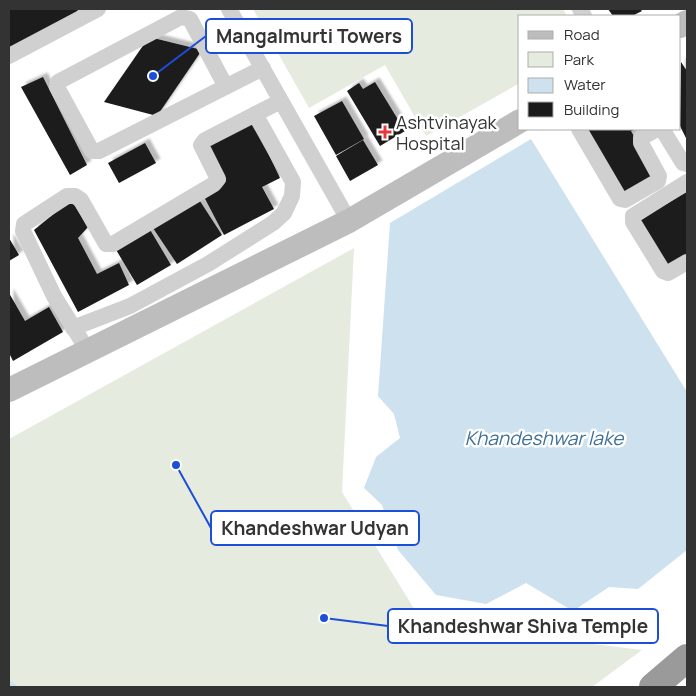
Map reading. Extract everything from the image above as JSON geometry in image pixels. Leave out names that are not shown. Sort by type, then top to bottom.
[{"type":"highway","points":[[652,687],[687,658]]},
{"type":"street","points":[[229,9],[349,221]]},
{"type":"street","points":[[9,56],[91,10]]},
{"type":"street","points":[[226,87],[190,19],[181,17],[58,82],[57,87],[92,151],[99,151],[226,87],[263,68]]},
{"type":"street","points":[[88,351],[54,296],[23,231],[24,224],[67,196],[76,196],[106,244],[113,244],[214,184],[218,179],[201,145],[205,140],[281,101]]},
{"type":"street","points":[[73,328],[130,306],[199,268],[273,223],[284,213],[292,196],[293,182],[255,114]]},
{"type":"street","points":[[9,390],[349,221],[518,122]]},
{"type":"street","points":[[580,130],[620,199],[625,200],[658,181],[659,176],[641,143],[641,138],[655,130]]},
{"type":"street","points":[[663,130],[683,163],[687,164]]},
{"type":"street","points":[[687,182],[633,216],[633,222],[663,271],[668,273],[687,262]]},
{"type":"green space","points":[[253,9],[563,9],[566,15],[518,15],[518,84],[426,136],[385,65],[309,108]]},
{"type":"green space","points":[[354,248],[342,492],[423,623],[642,650],[592,687],[9,687],[9,439]]},
{"type":"water","name":"Khandeshwar lake","points":[[531,139],[687,392],[687,550],[638,589],[609,587],[573,611],[526,583],[486,604],[436,595],[398,550],[382,505],[364,488],[376,457],[400,438],[394,414],[378,396],[390,223]]},
{"type":"building","points":[[9,9],[77,9],[78,11],[9,49]]},
{"type":"building","points":[[608,9],[640,9],[642,11],[634,15],[612,15]]},
{"type":"building","points":[[149,37],[202,50],[157,116],[104,102]]},
{"type":"building","points":[[681,62],[687,71],[687,140],[681,128]]},
{"type":"building","points":[[43,77],[87,165],[70,175],[21,87]]},
{"type":"building","points":[[375,82],[405,131],[380,146],[347,91],[359,83],[363,89]]},
{"type":"building","points":[[342,101],[364,139],[336,155],[314,116]]},
{"type":"building","points":[[253,122],[280,178],[262,187],[274,209],[224,235],[202,193],[226,181],[208,143]]},
{"type":"building","points":[[588,130],[634,130],[631,131],[656,176],[624,196]]},
{"type":"building","points":[[363,140],[378,165],[350,181],[336,156]]},
{"type":"building","points":[[145,143],[156,163],[119,183],[108,163]]},
{"type":"building","points":[[687,192],[687,257],[666,269],[639,220]]},
{"type":"building","points":[[196,195],[222,235],[177,264],[151,225]]},
{"type":"building","points":[[71,200],[88,227],[78,238],[97,274],[119,263],[129,285],[78,312],[34,230]]},
{"type":"building","points":[[149,228],[171,265],[137,285],[115,248]]},
{"type":"building","points":[[9,238],[19,255],[9,261]]},
{"type":"building","points":[[9,293],[25,321],[49,307],[63,332],[13,361],[9,353]]},
{"type":"waterway","points":[[9,683],[15,687]]},
{"type":"place","name":"Mangalmurti Towers","points":[[153,76]]},
{"type":"place","name":"Ashtvinayak Hospital","points":[[385,132]]},
{"type":"place","name":"Khandeshwar Udyan","points":[[176,465]]},
{"type":"place","name":"Khandeshwar Shiva Temple","points":[[324,618]]}]
